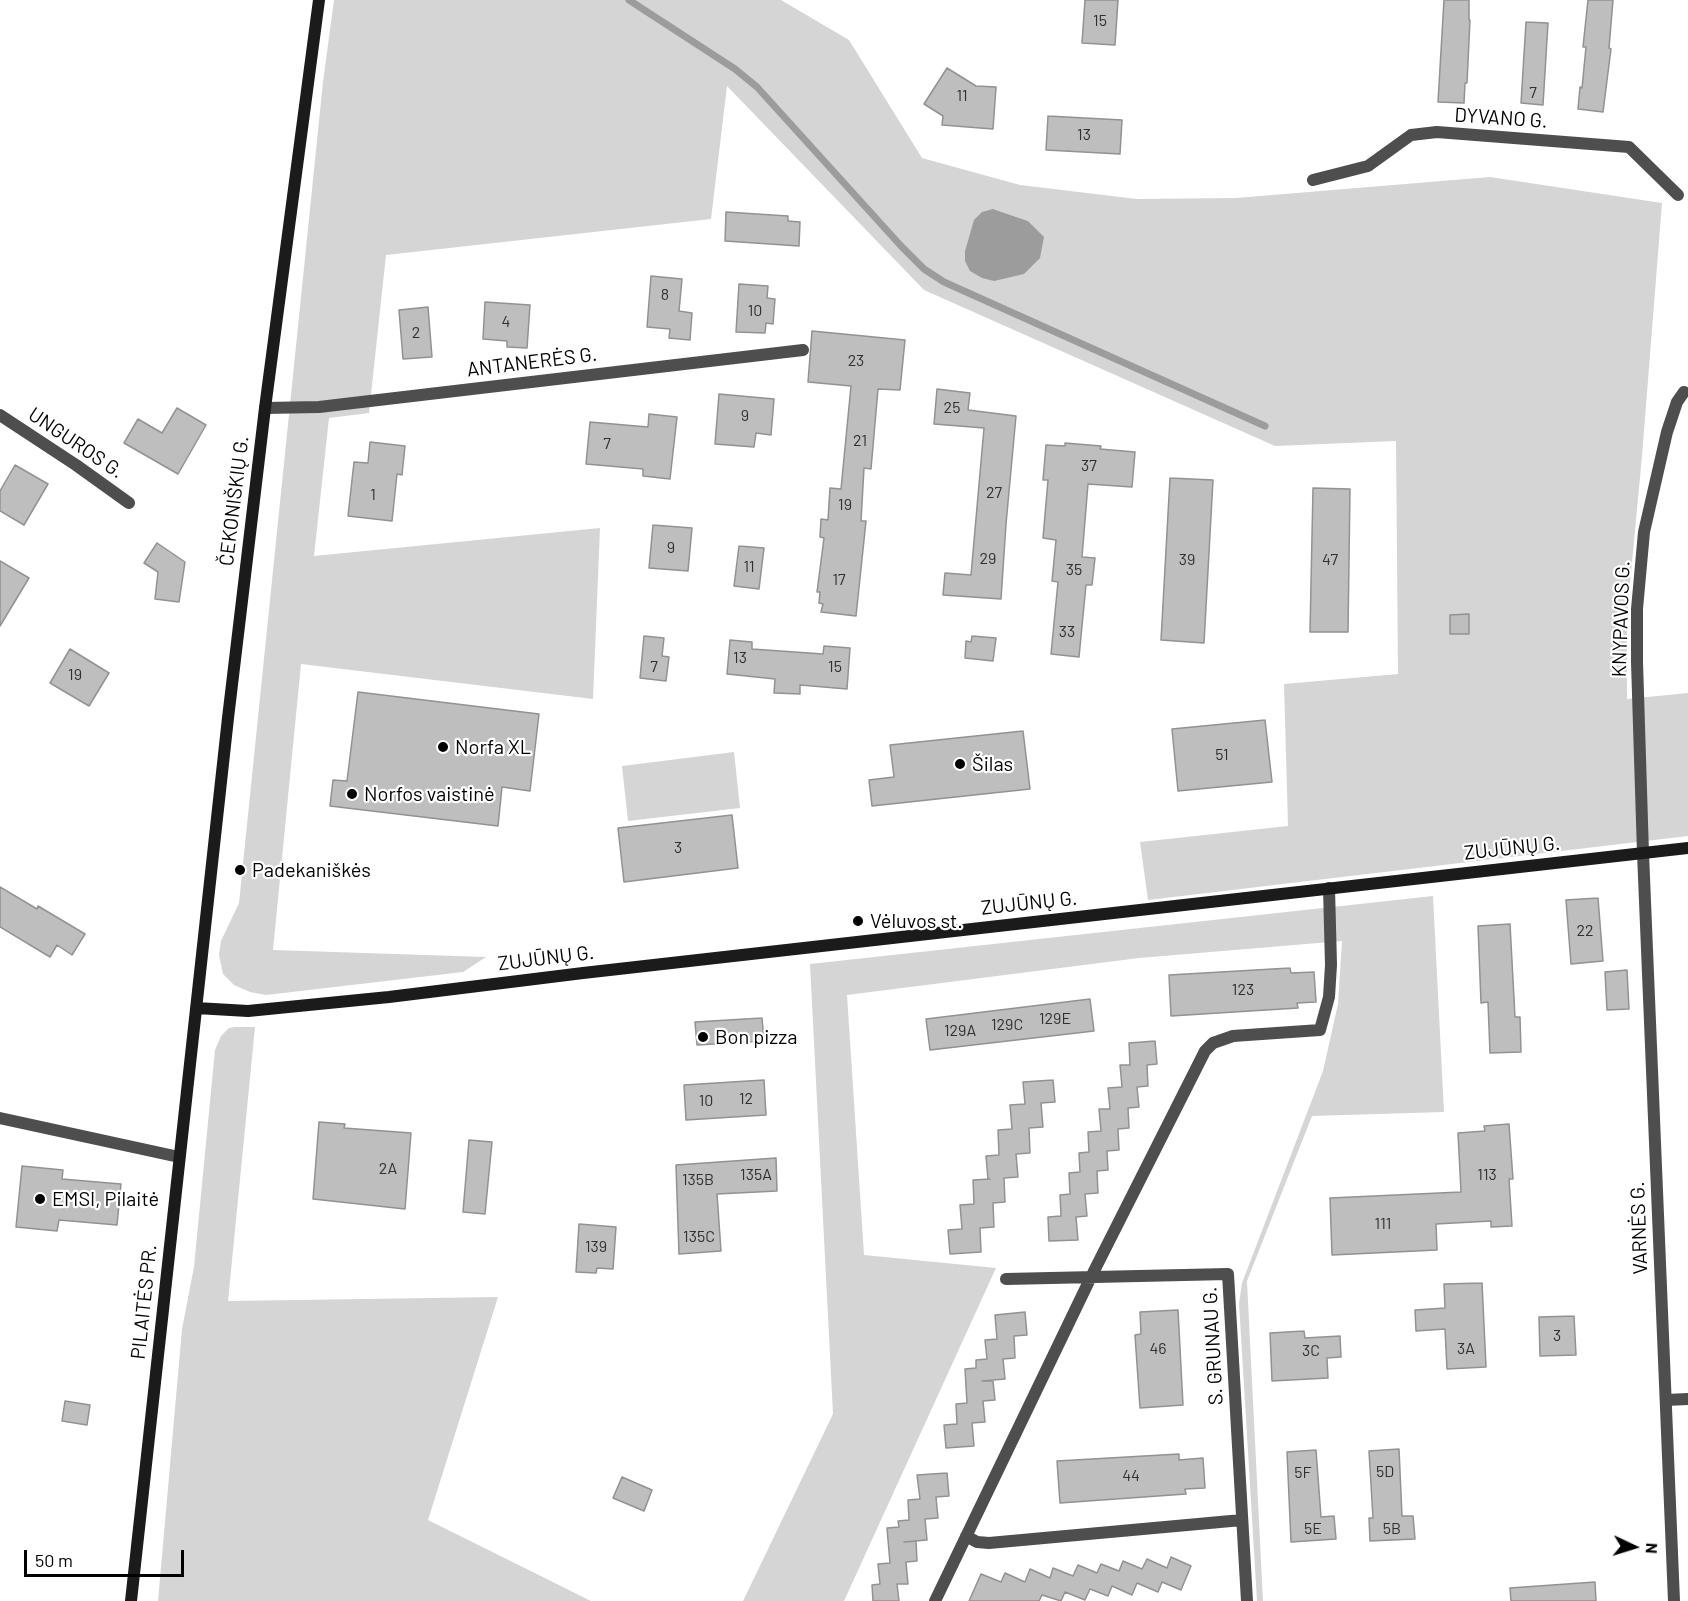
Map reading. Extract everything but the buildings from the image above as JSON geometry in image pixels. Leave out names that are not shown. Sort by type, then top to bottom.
[{"type":"main road","name":"ČEKONIŠKIŲ G.","points":[[196,1008],[265,408],[319,0]]},
{"type":"main road","name":"ZUJŪNŲ G.","points":[[196,1008],[248,1011],[389,997],[1688,848]]},
{"type":"main road","name":"PILAITĖS PR.","points":[[131,1601],[196,1008]]},
{"type":"street","name":"DYVANO G.","points":[[1313,180],[1368,166],[1411,135],[1437,132],[1629,147],[1678,195]]},
{"type":"street","name":"ANTANERĖS G.","points":[[265,408],[319,407],[803,350]]},
{"type":"street","name":"KNYPAVOS G.","points":[[1643,853],[1637,609],[1644,532],[1667,432],[1677,402],[1684,392]]},
{"type":"street","name":"UNGUROS G.","points":[[0,415],[129,503]]},
{"type":"street","name":"VARNĖS G.","points":[[1643,853],[1674,1601]]},
{"type":"street","points":[[936,1601],[1091,1277],[1205,1051],[1222,1038],[1320,1030],[1329,997],[1331,965],[1329,888]]},
{"type":"street","points":[[0,1118],[179,1157]]},
{"type":"street","name":"S. GRUNAU G.","points":[[1006,1279],[1228,1274],[1247,1601]]},
{"type":"street","points":[[1665,1400],[1688,1399]]},
{"type":"street","points":[[966,1536],[977,1542],[989,1543],[1242,1520]]},
{"type":"shaded area","points":[[334,0],[781,0],[849,40],[922,158],[1020,185],[1137,199],[1236,198],[1490,177],[1662,203],[1627,615],[1627,699],[1688,693],[1688,836],[1148,900],[1140,842],[1288,826],[1284,684],[1398,674],[1396,441],[1275,446],[924,290],[727,86],[711,219],[386,255],[369,413],[329,418],[314,556],[600,528],[593,699],[301,664],[273,950],[486,957],[463,972],[266,995],[250,992],[234,985],[223,974],[219,955],[221,941],[239,903],[323,82]],"holes":[[[993,209],[1028,221],[1043,237]]]},
{"type":"shaded area","points":[[993,209],[1028,221],[1044,237],[1040,258],[1024,274],[994,281],[982,278],[970,271],[965,261],[965,251],[974,220],[982,212]]},
{"type":"shaded area","points":[[734,752],[740,808],[628,821],[622,766]]},
{"type":"shaded area","points":[[1433,896],[1444,1112],[1312,1116],[1247,1281],[1263,1601],[1257,1601],[1239,1303],[1242,1283],[1323,1071],[1338,1004],[1342,941],[1139,958],[847,995],[864,1255],[996,1268],[844,1601],[743,1601],[833,1414],[810,964]]},
{"type":"shaded area","points":[[255,1027],[228,1301],[498,1297],[428,1520],[591,1601],[158,1601],[182,1329],[194,1267],[215,1050],[221,1036],[229,1028]]},
{"type":"waterway","points":[[629,0],[735,69],[757,87],[924,269],[944,282],[1265,426]]},
{"type":"place","name":"Norfa XL","points":[[443,747]]},
{"type":"place","name":"Šilas","points":[[960,764]]},
{"type":"place","name":"Norfos vaistinė","points":[[352,794]]},
{"type":"place","name":"Padekaniškės","points":[[240,870]]},
{"type":"place","name":"Vėluvos st.","points":[[858,921]]},
{"type":"place","name":"Bon pizza","points":[[703,1037]]},
{"type":"place","name":"EMSI, Pilaitė","points":[[40,1199]]}]
